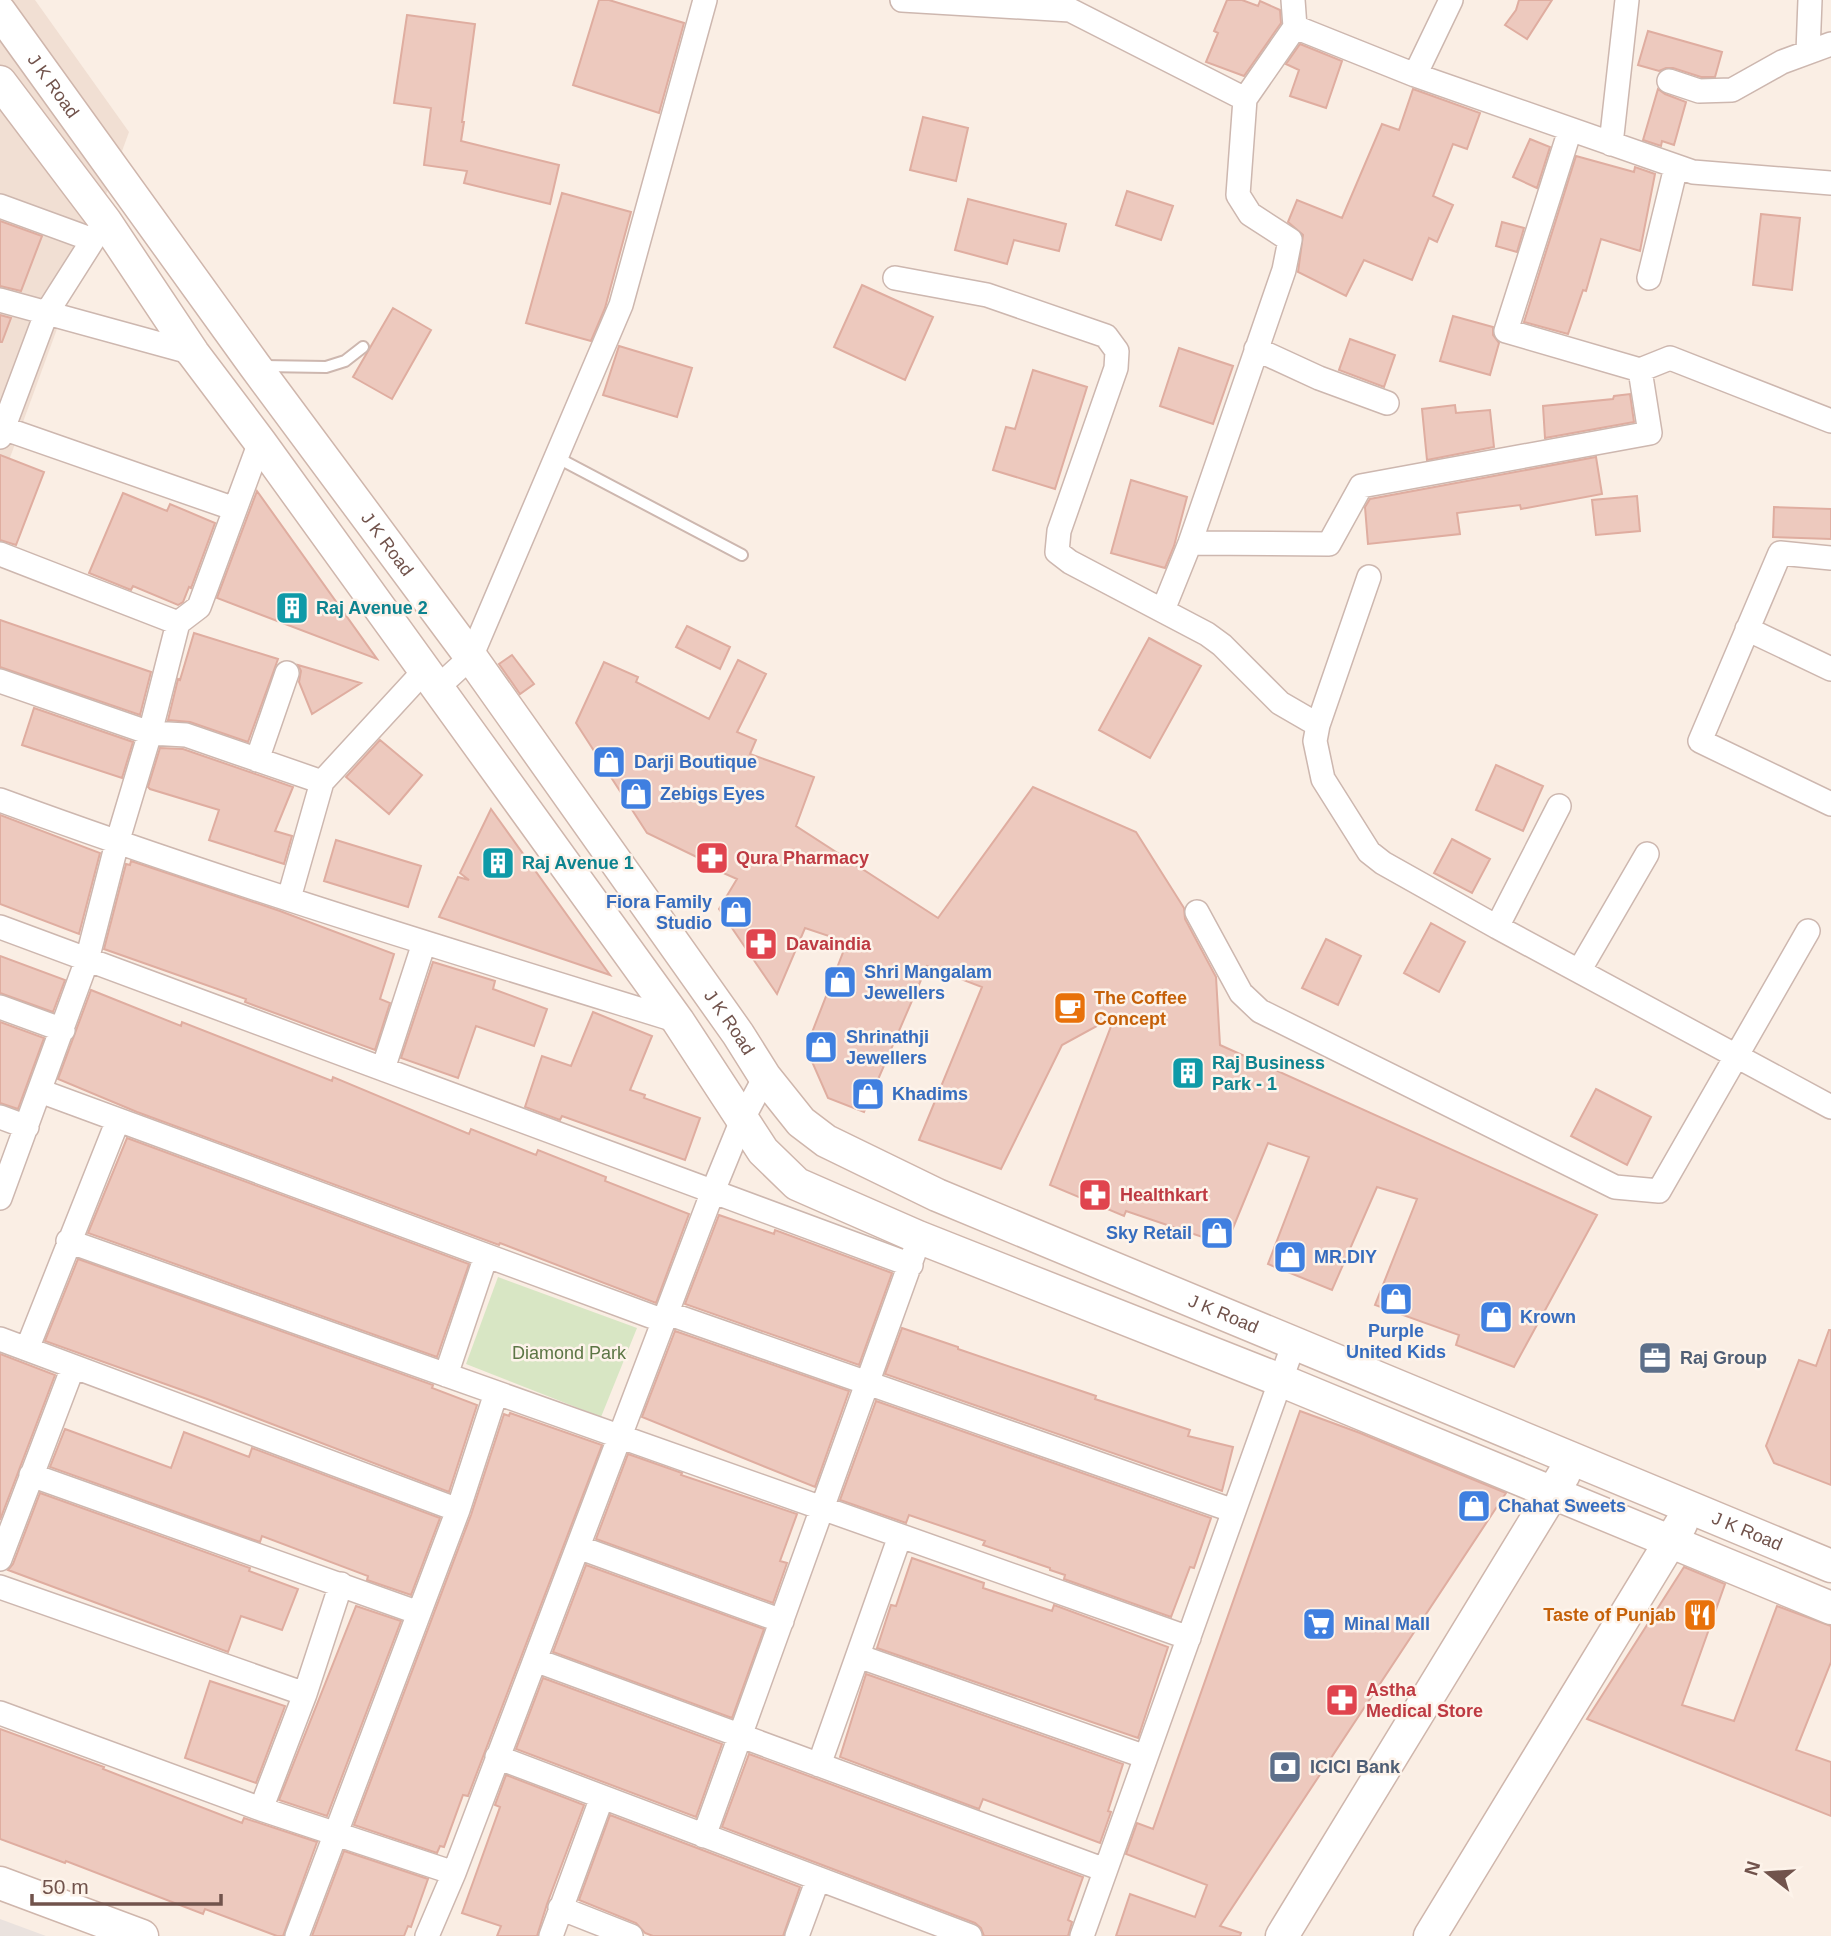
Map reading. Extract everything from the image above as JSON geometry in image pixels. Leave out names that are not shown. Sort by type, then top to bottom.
[{"type":"main road","name":"J K Road","points":[[0,12],[255,366],[471,657],[738,1034],[765,1077],[801,1122],[826,1141],[937,1195],[1831,1566]]},
{"type":"main road","points":[[5,94],[99,231],[123,248],[193,353],[261,442],[678,1021],[763,1151],[797,1184],[915,1251],[1280,1380],[1831,1608]]},
{"type":"main road","points":[[123,248],[155,227]]},
{"type":"main road","points":[[786,1173],[817,1135]]},
{"type":"main road","points":[[1282,1936],[1573,1459]]},
{"type":"main road","points":[[1430,1936],[1691,1508]]},
{"type":"main road","points":[[0,1883],[142,1936]]},
{"type":"main road","points":[[0,1897],[105,1936]]},
{"type":"street","points":[[289,898],[322,782],[432,678],[471,657],[621,305],[705,0]]},
{"type":"street","points":[[902,0],[1070,10],[1245,99]]},
{"type":"street","points":[[1163,611],[1190,543],[1283,270],[1290,240],[1250,214],[1238,195],[1245,99],[1295,27],[1293,0]]},
{"type":"street","points":[[1415,75],[1451,0]]},
{"type":"street","points":[[1611,144],[1627,0]]},
{"type":"street","points":[[1808,52],[1810,0]]},
{"type":"street","points":[[1295,27],[1415,75],[1693,172],[1831,183]]},
{"type":"street","points":[[1669,81],[1699,91],[1732,90],[1782,62],[1831,44]]},
{"type":"street","points":[[1570,130],[1506,331],[1640,370],[1670,358],[1831,421]]},
{"type":"street","points":[[1649,278],[1676,167]]},
{"type":"street","points":[[0,206],[99,231],[46,314],[1,431],[235,509]]},
{"type":"street","points":[[895,278],[988,295],[1106,336],[1117,351],[1116,368],[1059,531],[1057,552],[1070,562],[1207,634],[1222,645],[1280,703],[1318,724]]},
{"type":"street","points":[[0,300],[193,353]]},
{"type":"street","points":[[1256,349],[1319,378],[1387,403]]},
{"type":"street","points":[[1190,543],[1329,544],[1361,486],[1650,433],[1640,370]]},
{"type":"street","points":[[0,1198],[87,960],[178,623],[199,607],[261,442]]},
{"type":"street","points":[[1831,558],[1780,553],[1700,741],[1831,804]]},
{"type":"street","points":[[0,554],[178,623]]},
{"type":"street","points":[[1369,577],[1318,724],[1315,741],[1323,779],[1369,852],[1382,863],[1497,927],[1831,1107]]},
{"type":"street","points":[[1747,629],[1831,669]]},
{"type":"street","points":[[257,760],[287,673]]},
{"type":"street","points":[[0,681],[150,733],[186,735],[322,782]]},
{"type":"street","points":[[0,800],[117,843],[424,943],[678,1021]]},
{"type":"street","points":[[1497,927],[1559,806]]},
{"type":"street","points":[[1579,971],[1647,853]]},
{"type":"street","points":[[1197,912],[1241,993],[1260,1010],[1615,1187],[1658,1191],[1808,931]]},
{"type":"street","points":[[0,928],[713,1191],[915,1251],[704,1836]]},
{"type":"street","points":[[383,1069],[424,943]]},
{"type":"street","points":[[0,1007],[63,1030]]},
{"type":"street","points":[[427,1936],[454,1873],[713,1191],[742,1120],[765,1077]]},
{"type":"street","points":[[40,1091],[486,1256],[868,1383],[1234,1511]]},
{"type":"street","points":[[0,1117],[27,1127]]},
{"type":"street","points":[[27,1349],[118,1120]]},
{"type":"street","points":[[68,1241],[1189,1638]]},
{"type":"street","points":[[446,1375],[486,1256]]},
{"type":"street","points":[[0,1339],[458,1510]]},
{"type":"street","points":[[1082,1936],[1294,1343]]},
{"type":"street","points":[[0,1559],[74,1367]]},
{"type":"street","points":[[297,1936],[458,1510],[496,1393]]},
{"type":"street","points":[[31,1475],[419,1612]]},
{"type":"street","points":[[819,1765],[900,1536]]},
{"type":"street","points":[[578,1547],[782,1621]]},
{"type":"street","points":[[261,1809],[305,1694],[341,1584]]},
{"type":"street","points":[[0,1587],[305,1694]]},
{"type":"street","points":[[858,1656],[1146,1757]]},
{"type":"street","points":[[535,1660],[1105,1870]]},
{"type":"street","points":[[0,1713],[261,1809],[454,1873]]},
{"type":"street","points":[[498,1758],[818,1879],[922,1928],[971,1936]]},
{"type":"street","points":[[551,1936],[601,1797]]},
{"type":"street","points":[[797,1936],[818,1879]]},
{"type":"street","points":[[561,1908],[631,1936]]},
{"type":"lane","points":[[255,366],[326,367],[345,361],[363,347]]},
{"type":"lane","points":[[555,457],[742,555]]},
{"type":"shaded area","points":[[0,0],[35,0],[129,132],[0,485]]},
{"type":"shaded area","points":[[0,1919],[46,1936],[0,1936]]},
{"type":"green space","name":"Diamond Park","points":[[498,1277],[637,1328],[601,1417],[466,1364]]},
{"type":"building","points":[[599,0],[609,0],[684,23],[659,113],[573,85]]},
{"type":"building","points":[[1227,0],[1242,0],[1258,6],[1260,1],[1280,10],[1281,23],[1244,76],[1206,62],[1218,33],[1214,31]]},
{"type":"building","points":[[1519,0],[1552,0],[1527,39],[1505,25],[1516,10]]},
{"type":"building","points":[[407,15],[475,24],[461,141],[559,165],[550,204],[464,183],[467,171],[424,165],[431,108],[394,103]]},
{"type":"building","points":[[1648,31],[1722,52],[1715,77],[1701,77],[1673,68],[1659,71],[1638,65]]},
{"type":"building","points":[[1300,44],[1342,61],[1326,108],[1290,96],[1299,70],[1286,64]]},
{"type":"building","points":[[1413,89],[1480,113],[1467,149],[1453,144],[1433,196],[1453,205],[1437,242],[1429,238],[1412,280],[1364,260],[1346,296],[1298,272],[1303,235],[1288,222],[1297,200],[1342,218],[1382,124],[1399,130]]},
{"type":"building","points":[[1658,89],[1686,102],[1674,145],[1662,141],[1661,146],[1643,140]]},
{"type":"building","points":[[923,117],[968,128],[956,181],[910,170]]},
{"type":"building","points":[[1530,139],[1550,147],[1537,188],[1513,177]]},
{"type":"building","points":[[1576,156],[1634,172],[1635,167],[1655,174],[1640,251],[1601,239],[1586,291],[1583,290],[1568,334],[1524,322]]},
{"type":"building","points":[[1127,191],[1173,206],[1161,240],[1116,225]]},
{"type":"building","points":[[562,193],[631,212],[605,308],[591,341],[526,323]]},
{"type":"building","points":[[968,199],[1066,224],[1059,251],[1014,240],[1007,264],[955,250]]},
{"type":"building","points":[[1761,214],[1800,218],[1792,290],[1753,285]]},
{"type":"building","points":[[0,221],[42,236],[21,291],[0,286]]},
{"type":"building","points":[[1502,222],[1524,228],[1517,252],[1496,246]]},
{"type":"building","points":[[862,285],[933,317],[905,380],[834,347]]},
{"type":"building","points":[[393,308],[431,330],[392,399],[353,377]]},
{"type":"building","points":[[0,315],[11,318],[2,342],[0,342]]},
{"type":"building","points":[[1453,316],[1493,327],[1493,335],[1499,343],[1490,375],[1440,361]]},
{"type":"building","points":[[1350,339],[1395,355],[1384,387],[1339,370]]},
{"type":"building","points":[[619,346],[692,368],[677,417],[603,395]]},
{"type":"building","points":[[1179,348],[1233,366],[1213,424],[1160,406]]},
{"type":"building","points":[[1033,370],[1087,387],[1055,489],[993,470],[1006,427],[1015,429]]},
{"type":"building","points":[[1630,394],[1634,422],[1545,438],[1543,406],[1613,399],[1614,396]]},
{"type":"building","points":[[1455,405],[1456,413],[1490,410],[1494,447],[1427,460],[1422,409]]},
{"type":"building","points":[[0,455],[44,472],[16,545],[0,540]]},
{"type":"building","points":[[1596,457],[1602,494],[1521,509],[1520,505],[1457,513],[1460,534],[1368,544],[1365,507],[1370,499]]},
{"type":"building","points":[[1131,480],[1187,497],[1165,568],[1111,553]]},
{"type":"building","name":"Raj Avenue 2","points":[[257,491],[377,659],[217,598]]},
{"type":"building","points":[[123,493],[167,511],[170,504],[215,523],[191,588],[189,587],[183,602],[178,605],[133,586],[131,590],[89,573]]},
{"type":"building","points":[[1637,496],[1640,531],[1596,535],[1592,500]]},
{"type":"building","points":[[1774,507],[1831,509],[1831,539],[1773,537]]},
{"type":"building","points":[[0,620],[151,672],[140,715],[0,667]]},
{"type":"building","points":[[687,626],[730,647],[720,669],[676,647]]},
{"type":"building","points":[[194,633],[278,659],[248,742],[190,722],[168,720],[178,679],[180,680]]},
{"type":"building","points":[[1149,638],[1201,666],[1150,758],[1099,730]]},
{"type":"building","points":[[512,655],[534,684],[520,694],[499,664]]},
{"type":"building","name":"Raj Business Park - 1","points":[[738,660],[766,674],[737,732],[756,740],[750,754],[814,777],[796,826],[938,918],[1033,787],[1136,832],[1184,908],[1185,919],[1216,977],[1220,1045],[1597,1215],[1514,1367],[1456,1345],[1459,1335],[1375,1305],[1417,1199],[1377,1187],[1332,1290],[1268,1264],[1309,1157],[1268,1143],[1226,1245],[1126,1211],[1124,1216],[1050,1185],[1115,1016],[1062,1045],[1001,1169],[919,1140],[982,987],[927,966],[864,1112],[828,1098],[806,1048],[847,942],[805,928],[777,994],[719,909],[737,879],[703,864],[705,861],[647,833],[576,723],[604,662],[638,677],[636,682],[709,719]]},
{"type":"building","points":[[298,665],[361,683],[312,714],[299,682],[301,671]]},
{"type":"building","points":[[34,708],[133,742],[122,778],[22,745]]},
{"type":"building","points":[[380,740],[422,775],[389,814],[346,777]]},
{"type":"building","points":[[160,748],[183,749],[293,787],[275,831],[292,836],[284,864],[209,840],[219,810],[150,789],[148,787]]},
{"type":"building","points":[[1496,765],[1543,786],[1523,831],[1476,810]]},
{"type":"building","name":"Raj Avenue 1","points":[[491,809],[610,975],[439,917],[458,877],[469,880],[460,873]]},
{"type":"building","points":[[0,815],[100,853],[79,934],[0,904]]},
{"type":"building","points":[[1452,839],[1490,859],[1472,893],[1434,873]]},
{"type":"building","points":[[336,840],[421,866],[408,907],[324,881]]},
{"type":"building","points":[[131,861],[280,911],[394,954],[380,999],[390,1003],[375,1050],[245,1002],[246,999],[104,949],[126,864],[130,865]]},
{"type":"building","points":[[1431,923],[1465,942],[1439,992],[1404,973]]},
{"type":"building","points":[[1326,939],[1361,956],[1338,1005],[1302,988]]},
{"type":"building","points":[[0,956],[65,980],[53,1012],[0,993]]},
{"type":"building","points":[[433,962],[495,981],[493,989],[547,1009],[534,1046],[476,1026],[458,1078],[401,1058]]},
{"type":"building","points":[[91,990],[181,1026],[182,1022],[332,1081],[333,1077],[469,1134],[471,1129],[536,1155],[538,1150],[606,1177],[605,1181],[689,1214],[656,1303],[500,1243],[499,1245],[137,1112],[58,1079]]},
{"type":"building","points":[[593,1012],[652,1036],[630,1090],[645,1095],[644,1098],[700,1118],[685,1160],[562,1116],[560,1120],[525,1107],[542,1056],[571,1066]]},
{"type":"building","points":[[0,1022],[44,1038],[18,1109],[0,1103]]},
{"type":"building","points":[[1596,1089],[1651,1117],[1627,1165],[1571,1136]]},
{"type":"building","points":[[127,1138],[469,1264],[437,1357],[88,1233]]},
{"type":"building","points":[[719,1215],[774,1234],[775,1230],[892,1273],[859,1365],[685,1304]]},
{"type":"building","points":[[78,1259],[433,1385],[432,1388],[477,1405],[449,1492],[207,1399],[45,1341]]},
{"type":"building","points":[[902,1328],[1096,1396],[1095,1399],[1190,1430],[1188,1436],[1233,1447],[1222,1491],[885,1374]]},
{"type":"building","points":[[1829,1330],[1831,1485],[1774,1463],[1766,1446],[1799,1360],[1816,1366]]},
{"type":"building","points":[[675,1331],[849,1391],[815,1487],[642,1417]]},
{"type":"building","points":[[0,1354],[55,1375],[0,1520]]},
{"type":"building","points":[[876,1401],[1211,1518],[1194,1568],[1190,1567],[1171,1617],[1064,1579],[1065,1575],[1050,1568],[983,1545],[985,1541],[909,1515],[906,1523],[840,1500]]},
{"type":"building","points":[[1300,1411],[1506,1493],[1220,1926],[1241,1933],[1240,1936],[1116,1936],[1130,1894],[1195,1917],[1207,1885],[1126,1854],[1137,1823],[1153,1829]]},
{"type":"building","points":[[510,1413],[602,1445],[468,1796],[463,1795],[444,1847],[440,1846],[437,1853],[354,1825],[471,1515],[504,1414],[509,1416]]},
{"type":"building","points":[[65,1429],[171,1468],[184,1432],[249,1457],[252,1448],[440,1518],[411,1595],[367,1580],[368,1576],[262,1536],[260,1542],[50,1467]]},
{"type":"building","points":[[628,1454],[797,1514],[780,1561],[787,1563],[773,1603],[596,1539]]},
{"type":"building","points":[[40,1493],[250,1568],[249,1571],[298,1589],[282,1630],[241,1616],[228,1652],[8,1570],[13,1564]]},
{"type":"building","points":[[912,1558],[984,1583],[983,1588],[1052,1611],[1054,1605],[1168,1647],[1138,1738],[877,1648],[891,1605],[896,1606]]},
{"type":"building","points":[[586,1565],[764,1629],[732,1718],[553,1652]]},
{"type":"building","points":[[1684,1567],[1725,1584],[1682,1705],[1734,1721],[1777,1606],[1831,1626],[1831,1662],[1796,1750],[1831,1762],[1831,1816],[1587,1719]]},
{"type":"building","points":[[356,1606],[401,1621],[327,1816],[279,1800]]},
{"type":"building","points":[[866,1674],[1123,1764],[1100,1843],[983,1799],[979,1809],[840,1757]]},
{"type":"building","points":[[543,1678],[722,1744],[696,1817],[516,1749]]},
{"type":"building","points":[[210,1681],[285,1706],[256,1783],[185,1758]]},
{"type":"building","points":[[0,1729],[104,1767],[103,1769],[242,1823],[244,1818],[317,1842],[283,1936],[205,1909],[203,1914],[66,1861],[65,1863],[0,1839]]},
{"type":"building","points":[[749,1754],[1083,1877],[1068,1920],[1072,1922],[1068,1936],[984,1936],[975,1923],[722,1827]]},
{"type":"building","points":[[506,1775],[584,1805],[537,1936],[497,1936],[501,1926],[462,1913],[500,1807],[495,1805]]},
{"type":"building","points":[[610,1815],[800,1887],[783,1936],[653,1936],[645,1933],[636,1923],[579,1900]]},
{"type":"building","points":[[344,1851],[428,1879],[411,1927],[408,1926],[404,1936],[312,1936]]},
{"type":"place","name":"Raj Avenue 2","points":[[292,608]]},
{"type":"place","name":"Darji Boutique","points":[[609,762]]},
{"type":"place","name":"Zebigs Eyes","points":[[636,794]]},
{"type":"place","name":"Qura Pharmacy","points":[[712,858]]},
{"type":"place","name":"Raj Avenue 1","points":[[498,863]]},
{"type":"place","name":"Fiora Family Studio","points":[[736,912]]},
{"type":"place","name":"Davaindia","points":[[761,944]]},
{"type":"place","name":"Shri Mangalam Jewellers","points":[[840,982]]},
{"type":"place","name":"The Coffee Concept","points":[[1070,1008]]},
{"type":"place","name":"Shrinathji Jewellers","points":[[821,1047]]},
{"type":"place","name":"Raj Business Park - 1","points":[[1188,1073]]},
{"type":"place","name":"Khadims","points":[[868,1094]]},
{"type":"place","name":"Healthkart","points":[[1095,1195]]},
{"type":"place","name":"Sky Retail","points":[[1217,1233]]},
{"type":"place","name":"MR.DIY","points":[[1290,1257]]},
{"type":"place","name":"Purple United Kids","points":[[1396,1299]]},
{"type":"place","name":"Krown","points":[[1496,1317]]},
{"type":"place","name":"Raj Group","points":[[1655,1358]]},
{"type":"place","name":"Chahat Sweets","points":[[1474,1506]]},
{"type":"place","name":"Taste of Punjab","points":[[1700,1615]]},
{"type":"place","name":"Minal Mall","points":[[1319,1624]]},
{"type":"place","name":"Astha Medical Store","points":[[1342,1700]]},
{"type":"place","name":"ICICI Bank","points":[[1285,1767]]}]
